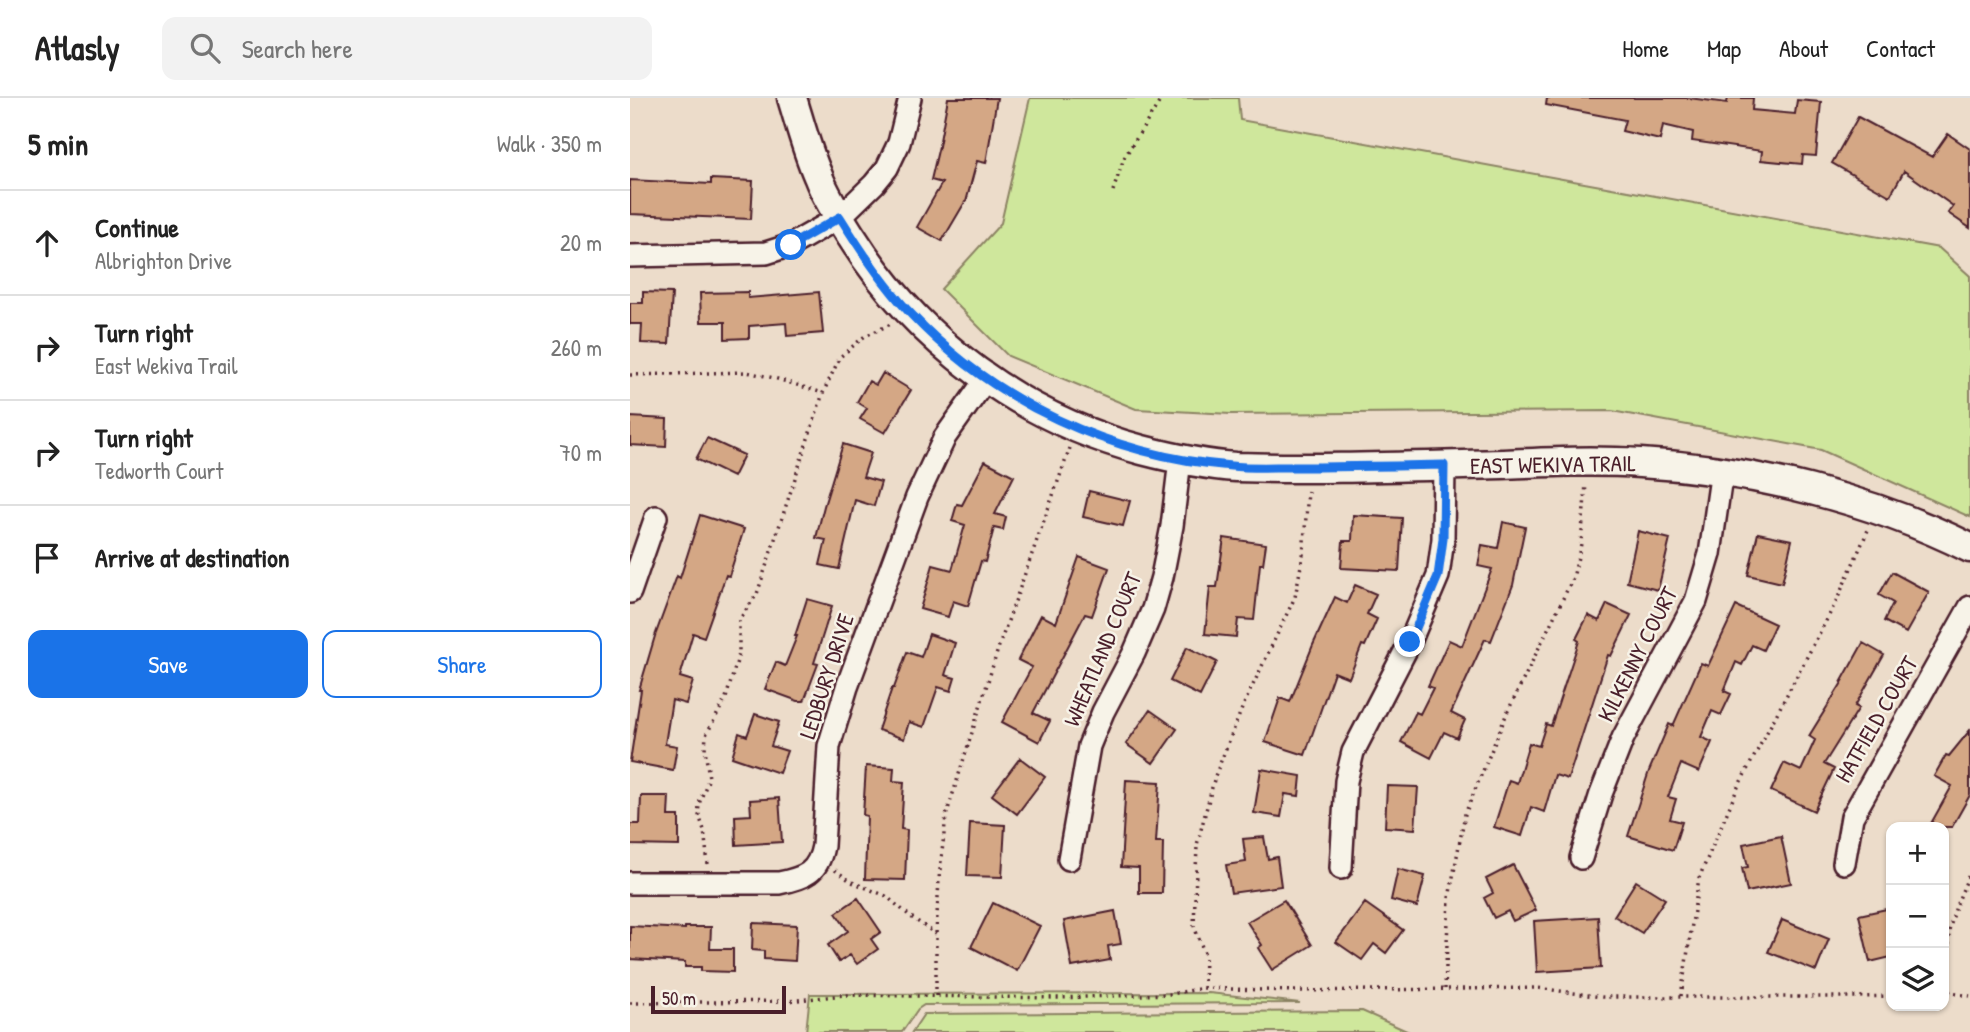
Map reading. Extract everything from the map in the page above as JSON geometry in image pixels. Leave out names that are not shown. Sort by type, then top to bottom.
[{"type":"street","name":"EAST WEKIVA TRAIL","points":[[792,98],[818,178],[874,269],[911,315],[937,340],[986,379],[1037,410],[1077,429],[1180,460],[1234,467],[1588,461],[1722,470],[1877,509],[1934,530],[1970,548]]},
{"type":"street","points":[[630,256],[766,253],[791,245],[840,217],[887,168],[899,144],[910,98]]},
{"type":"street","name":"LEDBURY DRIVE","points":[[821,859],[829,746],[847,687],[917,497],[945,438],[986,379]]},
{"type":"street","name":"WHEATLAND COURT","points":[[1069,859],[1089,746],[1153,609],[1172,526],[1180,460]]},
{"type":"street","points":[[1340,868],[1346,781],[1353,752],[1410,642],[1438,576],[1443,539],[1444,465]]},
{"type":"street","name":"KILKENNY COURT","points":[[1581,858],[1601,794],[1623,738],[1696,601],[1710,554],[1722,470]]},
{"type":"street","points":[[630,592],[656,517]]},
{"type":"street","name":"HATFIELD COURT","points":[[1844,863],[1852,817],[1970,607]]},
{"type":"street","points":[[630,883],[779,883],[799,879],[814,869],[821,859]]},
{"type":"path","points":[[1113,191],[1124,158],[1162,98]]},
{"type":"path","points":[[710,883],[704,830],[698,812],[709,778],[706,735],[726,698],[739,654],[739,620],[757,594],[767,568],[823,393],[840,357],[865,336],[911,315]]},
{"type":"path","points":[[630,375],[747,372],[823,393]]},
{"type":"path","points":[[936,996],[939,878],[946,816],[999,646],[1077,429]]},
{"type":"path","points":[[1445,989],[1449,898],[1465,814],[1507,713],[1573,578],[1581,544],[1588,461]]},
{"type":"path","points":[[1204,988],[1205,955],[1194,926],[1198,845],[1214,776],[1243,706],[1295,597],[1303,555],[1310,467]]},
{"type":"path","points":[[1681,996],[1699,878],[1738,787],[1836,602],[1877,509]]},
{"type":"path","points":[[821,859],[852,882],[886,896],[911,918],[936,934]]},
{"type":"path","points":[[1949,948],[1949,931],[1970,872]]},
{"type":"path","points":[[630,1003],[788,1001],[845,995],[1060,998],[1171,995],[1204,988],[1293,991],[1538,988],[1602,997],[1886,996]]},
{"type":"path","points":[[1949,991],[1970,996]]},
{"type":"green space","points":[[1030,98],[1238,98],[1240,120],[1939,248],[1970,276],[1970,517],[1821,450],[1612,411],[1231,414],[1136,409],[1008,356],[941,289],[1001,223]]},
{"type":"green space","points":[[1209,993],[1300,1003],[924,1005],[918,1009],[902,1032],[806,1032],[810,994]]},
{"type":"green space","points":[[1362,1011],[1409,1032],[912,1032],[924,1014]]},
{"type":"building","points":[[948,98],[997,98],[986,163],[977,161],[966,202],[942,241],[917,227],[942,183],[931,180]]},
{"type":"building","points":[[1547,98],[1689,98],[1727,103],[1728,98],[1753,98],[1752,110],[1795,114],[1797,100],[1821,102],[1816,156],[1803,155],[1802,164],[1761,160],[1762,151],[1692,141],[1693,132],[1663,125],[1660,140],[1622,131],[1625,120],[1546,105]]},
{"type":"building","points":[[1858,117],[1932,157],[1948,134],[1970,149],[1970,228],[1948,213],[1953,206],[1904,171],[1890,196],[1832,163]]},
{"type":"building","points":[[711,179],[753,181],[751,219],[630,214],[630,180],[711,184]]},
{"type":"building","points":[[643,292],[672,293],[669,344],[641,343],[642,324],[630,324],[630,303],[643,303]]},
{"type":"building","points":[[748,292],[748,298],[819,292],[823,333],[787,336],[786,323],[749,326],[749,338],[725,339],[725,322],[701,322],[700,293]]},
{"type":"building","points":[[883,373],[911,390],[885,433],[860,419],[867,408],[857,402],[869,381],[876,385]]},
{"type":"building","points":[[630,417],[667,419],[666,447],[630,445]]},
{"type":"building","points":[[707,438],[744,455],[733,477],[696,459]]},
{"type":"building","points":[[843,444],[871,453],[863,477],[881,482],[874,506],[855,500],[839,569],[820,565],[826,540],[816,538]]},
{"type":"building","points":[[985,461],[1014,476],[995,514],[1006,517],[1003,530],[994,528],[985,562],[981,561],[968,606],[953,601],[948,617],[920,609],[933,565],[952,570],[965,525],[952,521],[957,504],[962,505]]},
{"type":"building","points":[[1089,491],[1130,501],[1123,526],[1083,517]]},
{"type":"building","points":[[700,515],[744,529],[729,576],[726,575],[704,637],[693,633],[680,677],[693,681],[686,704],[672,700],[665,744],[677,746],[673,770],[630,762],[639,690],[655,636],[677,576],[680,578]]},
{"type":"building","points":[[1353,515],[1402,518],[1399,571],[1341,568],[1343,541],[1352,541]]},
{"type":"building","points":[[1503,522],[1525,527],[1513,585],[1491,641],[1485,639],[1451,713],[1465,720],[1457,738],[1444,732],[1431,758],[1401,742],[1416,712],[1420,714],[1433,688],[1428,686],[1449,640],[1462,646],[1492,569],[1478,566],[1482,545],[1498,548]]},
{"type":"building","points":[[1638,531],[1670,539],[1658,590],[1627,582]]},
{"type":"building","points":[[1758,533],[1792,540],[1782,583],[1748,575]]},
{"type":"building","points":[[1224,538],[1266,544],[1263,564],[1260,564],[1254,620],[1238,619],[1236,637],[1205,634],[1210,587],[1217,587]]},
{"type":"building","points":[[1079,557],[1109,568],[1092,616],[1085,614],[1033,713],[1050,721],[1039,742],[1002,722],[1032,667],[1018,660],[1041,615],[1056,623]]},
{"type":"building","points":[[1892,572],[1929,592],[1906,633],[1884,621],[1893,603],[1879,595]]},
{"type":"building","points":[[1355,585],[1376,594],[1367,614],[1377,619],[1365,646],[1362,645],[1349,678],[1334,672],[1305,755],[1265,742],[1280,698],[1290,702],[1335,597],[1347,603]]},
{"type":"building","points":[[807,599],[832,606],[814,663],[818,664],[804,701],[798,701],[765,689],[776,662],[785,666]]},
{"type":"building","points":[[1607,604],[1631,615],[1611,656],[1608,655],[1568,779],[1555,775],[1544,812],[1531,807],[1522,836],[1494,827],[1509,780],[1517,783],[1529,743],[1539,746],[1546,724],[1551,726],[1579,641],[1576,639],[1588,615],[1599,621]]},
{"type":"building","points":[[1736,606],[1775,624],[1763,650],[1752,645],[1742,665],[1736,662],[1724,691],[1731,694],[1721,715],[1712,711],[1701,737],[1712,742],[1699,772],[1681,764],[1668,797],[1676,799],[1670,819],[1682,822],[1673,850],[1628,836],[1649,771],[1669,724],[1673,726],[1701,663],[1708,666]]},
{"type":"building","points":[[929,634],[955,643],[945,675],[955,678],[951,691],[938,687],[924,727],[909,722],[904,739],[878,730],[907,652],[921,657]]},
{"type":"building","points":[[1863,643],[1884,655],[1855,706],[1859,708],[1824,764],[1834,769],[1814,811],[1771,791],[1784,763],[1801,771],[1815,740],[1809,736]]},
{"type":"building","points":[[1187,647],[1217,662],[1200,696],[1170,681]]},
{"type":"building","points":[[1150,710],[1177,729],[1153,763],[1126,744]]},
{"type":"building","points":[[755,714],[779,722],[771,746],[787,751],[779,773],[732,757],[739,733],[747,736]]},
{"type":"building","points":[[1970,730],[1970,795],[1952,827],[1949,827],[1949,822],[1932,822],[1952,786],[1934,776],[1946,755],[1949,756]]},
{"type":"building","points":[[1020,758],[1045,777],[1017,814],[992,795]]},
{"type":"building","points":[[866,766],[894,768],[893,781],[904,782],[901,829],[907,830],[905,880],[865,879],[867,816],[863,815]]},
{"type":"building","points":[[1261,769],[1301,776],[1299,796],[1285,794],[1281,817],[1254,813]]},
{"type":"building","points":[[1126,780],[1160,782],[1156,842],[1163,842],[1162,893],[1139,893],[1139,868],[1121,867]]},
{"type":"building","points":[[1387,786],[1418,787],[1415,829],[1385,827]]},
{"type":"building","points":[[641,796],[669,796],[668,816],[679,816],[679,846],[630,845],[630,824],[640,824]]},
{"type":"building","points":[[779,798],[782,842],[736,845],[735,816],[751,815],[750,800]]},
{"type":"building","points":[[970,823],[1005,825],[1002,877],[967,876]]},
{"type":"building","points":[[1781,836],[1791,883],[1747,892],[1742,868],[1748,867],[1743,844]]},
{"type":"building","points":[[1264,837],[1268,859],[1277,857],[1281,886],[1231,893],[1226,865],[1246,862],[1243,839]]},
{"type":"building","points":[[1513,865],[1536,910],[1513,921],[1508,911],[1494,918],[1484,898],[1493,893],[1486,879]]},
{"type":"building","points":[[1398,869],[1425,876],[1417,907],[1391,900]]},
{"type":"building","points":[[1636,881],[1665,899],[1642,933],[1614,916]]},
{"type":"building","points":[[858,898],[881,932],[871,939],[878,949],[857,964],[850,955],[839,962],[828,945],[848,931],[836,913]]},
{"type":"building","points":[[1284,900],[1312,945],[1272,970],[1258,948],[1262,945],[1247,922]]},
{"type":"building","points":[[993,903],[1040,926],[1017,971],[971,947]]},
{"type":"building","points":[[1365,903],[1403,930],[1386,953],[1374,944],[1362,960],[1336,942]]},
{"type":"building","points":[[1886,909],[1886,958],[1870,962],[1859,915]]},
{"type":"building","points":[[1115,911],[1121,944],[1108,946],[1110,960],[1072,967],[1064,921]]},
{"type":"building","points":[[1598,917],[1601,968],[1537,972],[1534,921]]},
{"type":"building","points":[[1782,920],[1829,939],[1816,971],[1768,952]]},
{"type":"building","points":[[753,923],[797,925],[795,961],[764,959],[764,951],[752,950]]},
{"type":"building","points":[[630,926],[685,929],[711,927],[710,949],[733,949],[733,972],[701,971],[701,967],[685,967],[685,962],[630,959]]},
{"type":"route","points":[[791,245],[840,217],[888,288],[937,340],[986,379],[1037,410],[1113,442],[1180,460],[1234,467],[1444,465],[1443,539],[1438,576],[1410,642]]}]
